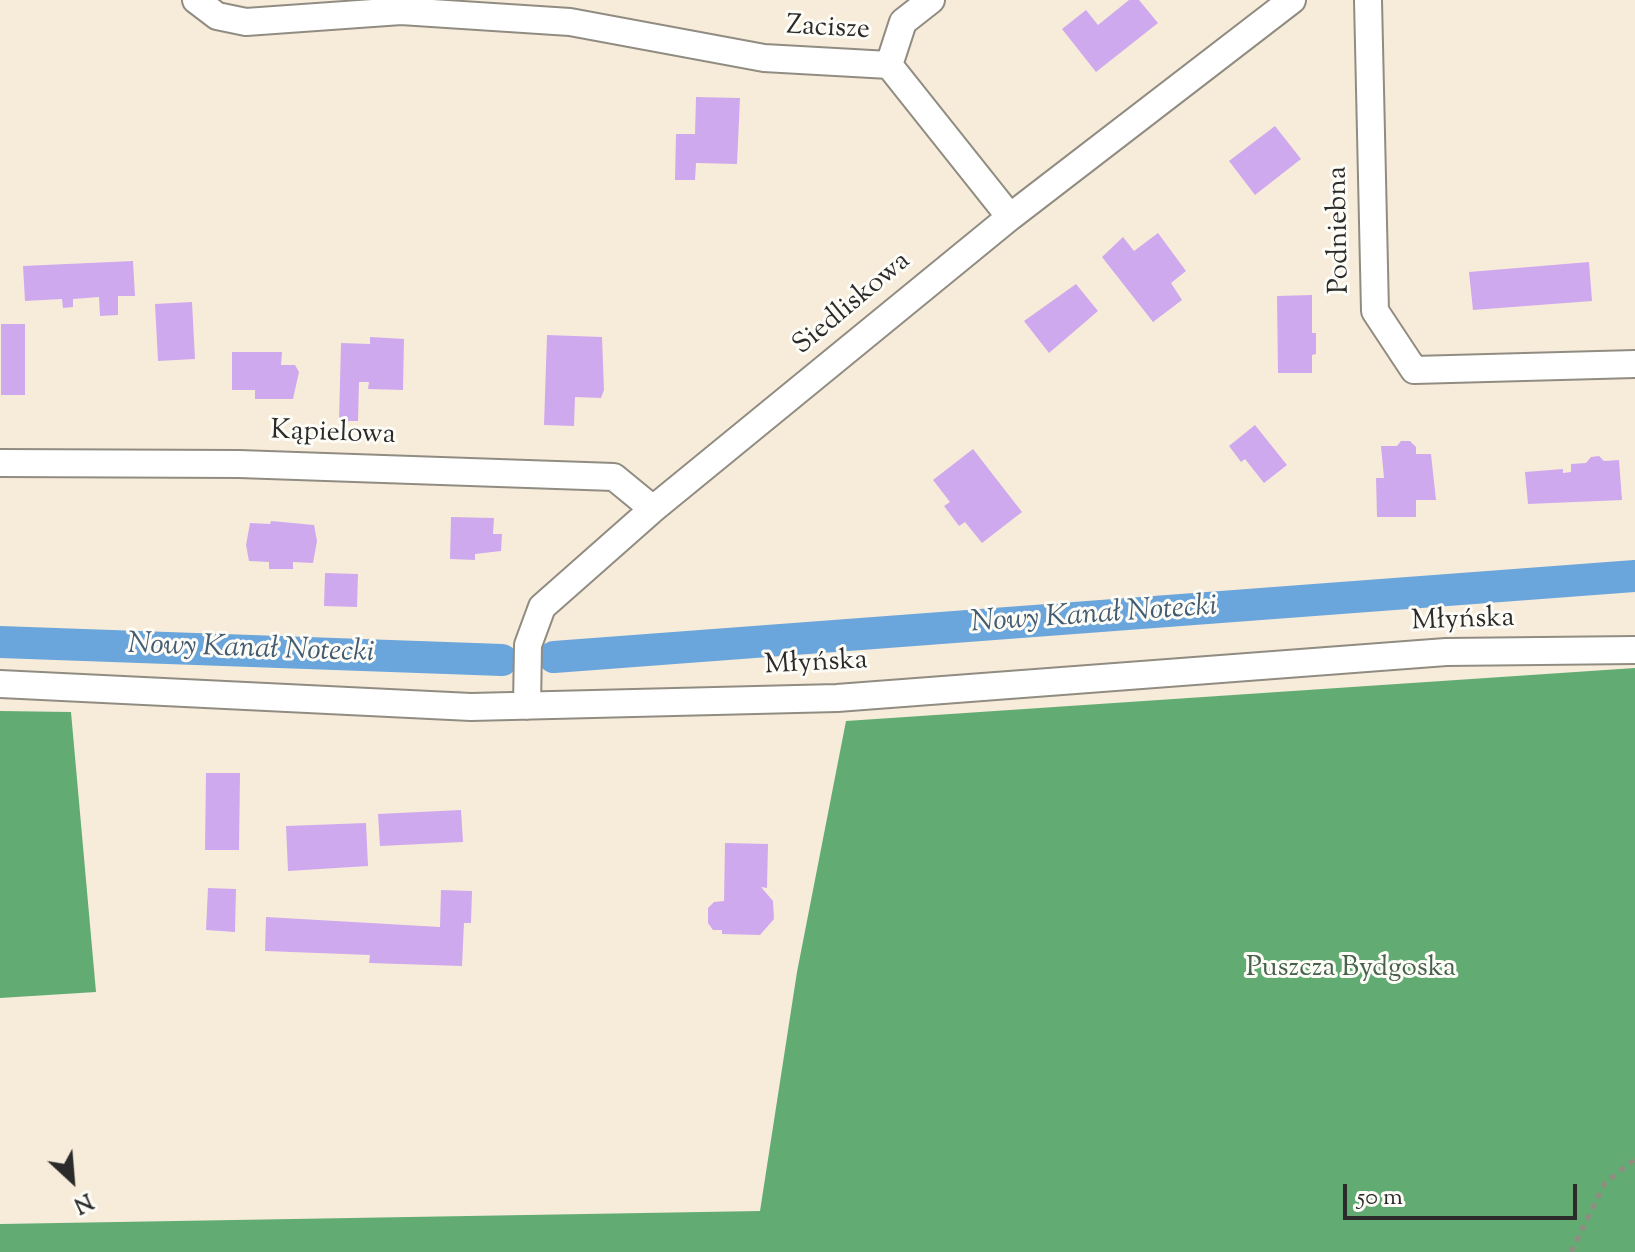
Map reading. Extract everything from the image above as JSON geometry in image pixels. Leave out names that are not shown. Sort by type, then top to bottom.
[{"type":"street","name":"Zacisze","points":[[889,65],[903,22],[931,0]]},
{"type":"street","name":"Siedliskowa","points":[[527,706],[528,645],[542,607],[653,509],[1010,217],[1292,0]]},
{"type":"street","name":"Podniebna","points":[[1368,0],[1375,311],[1414,370],[1635,364]]},
{"type":"street","name":"Zacisze","points":[[196,1],[217,16],[246,22],[401,11],[570,22],[764,58],[889,65],[1010,217]]},
{"type":"street","name":"Kąpielowa","points":[[0,463],[239,464],[614,477],[653,509]]},
{"type":"street","name":"Młyńska","points":[[0,684],[471,707],[527,706],[837,698],[1446,652],[1635,650]]},
{"type":"path","points":[[1571,1252],[1605,1183],[1635,1159]]},
{"type":"green space","name":"Puszcza Bydgoska","points":[[1635,668],[1635,1252],[0,1252],[0,1224],[760,1211],[797,972],[846,721]]},
{"type":"green space","points":[[0,711],[71,712],[96,992],[0,998]]},
{"type":"building","points":[[1129,0],[1139,0],[1158,23],[1096,72],[1062,29],[1086,10],[1098,25]]},
{"type":"building","points":[[696,97],[740,98],[737,164],[696,163],[695,180],[675,180],[676,134],[695,134]]},
{"type":"building","points":[[1275,126],[1301,159],[1255,195],[1229,161]]},
{"type":"building","points":[[1158,233],[1186,271],[1171,283],[1182,300],[1153,322],[1102,257],[1123,237],[1134,251]]},
{"type":"building","points":[[133,261],[135,296],[118,296],[118,315],[100,316],[99,297],[73,299],[73,307],[63,308],[62,299],[25,301],[23,266]]},
{"type":"building","points":[[1589,262],[1592,301],[1473,310],[1469,272]]},
{"type":"building","points":[[1076,284],[1098,311],[1049,353],[1024,321]]},
{"type":"building","points":[[1312,295],[1312,333],[1316,333],[1316,354],[1312,355],[1312,373],[1278,373],[1277,296]]},
{"type":"building","points":[[192,302],[195,359],[158,361],[155,304]]},
{"type":"building","points":[[1,324],[25,324],[25,395],[1,395]]},
{"type":"building","points":[[547,335],[602,337],[604,390],[601,398],[575,397],[574,426],[544,425]]},
{"type":"building","points":[[370,337],[404,339],[403,390],[368,389],[369,382],[359,382],[358,421],[339,421],[341,343],[370,344]]},
{"type":"building","points":[[232,352],[282,352],[281,365],[295,365],[299,372],[293,399],[255,399],[255,390],[232,390]]},
{"type":"building","points":[[1255,425],[1287,465],[1264,483],[1245,459],[1241,462],[1229,446]]},
{"type":"building","points":[[1401,441],[1410,441],[1416,447],[1416,454],[1431,454],[1436,500],[1416,500],[1416,517],[1377,517],[1376,478],[1384,478],[1381,446],[1397,446]]},
{"type":"building","points":[[973,449],[1022,512],[982,543],[965,522],[959,526],[944,506],[950,502],[933,480]]},
{"type":"building","points":[[1599,456],[1604,461],[1619,460],[1622,500],[1528,504],[1525,472],[1563,469],[1563,473],[1571,472],[1571,464],[1586,463],[1591,457]]},
{"type":"building","points":[[451,517],[494,518],[493,534],[502,534],[501,551],[475,554],[475,560],[450,559]]},
{"type":"building","points":[[271,521],[314,525],[317,541],[313,563],[293,562],[293,569],[269,569],[269,562],[249,561],[246,545],[250,523],[270,524]]},
{"type":"building","points":[[325,573],[358,574],[357,607],[324,606]]},
{"type":"building","points":[[206,773],[240,773],[239,850],[205,850]]},
{"type":"building","points":[[461,810],[463,842],[380,846],[378,814]]},
{"type":"building","points":[[366,823],[368,866],[288,871],[286,826]]},
{"type":"building","points":[[725,843],[768,844],[767,888],[761,887],[773,901],[774,919],[760,935],[722,934],[722,930],[713,930],[708,923],[708,908],[714,902],[724,901]]},
{"type":"building","points":[[208,888],[236,889],[235,932],[206,930]]},
{"type":"building","points":[[441,890],[472,891],[471,923],[464,923],[462,966],[369,963],[370,955],[265,951],[266,917],[440,927]]},
{"type":"waterway","name":"Nowy Kanał Notecki","points":[[554,657],[1635,576]]},
{"type":"waterway","name":"Nowy Kanał Notecki","points":[[0,642],[502,660]]}]
